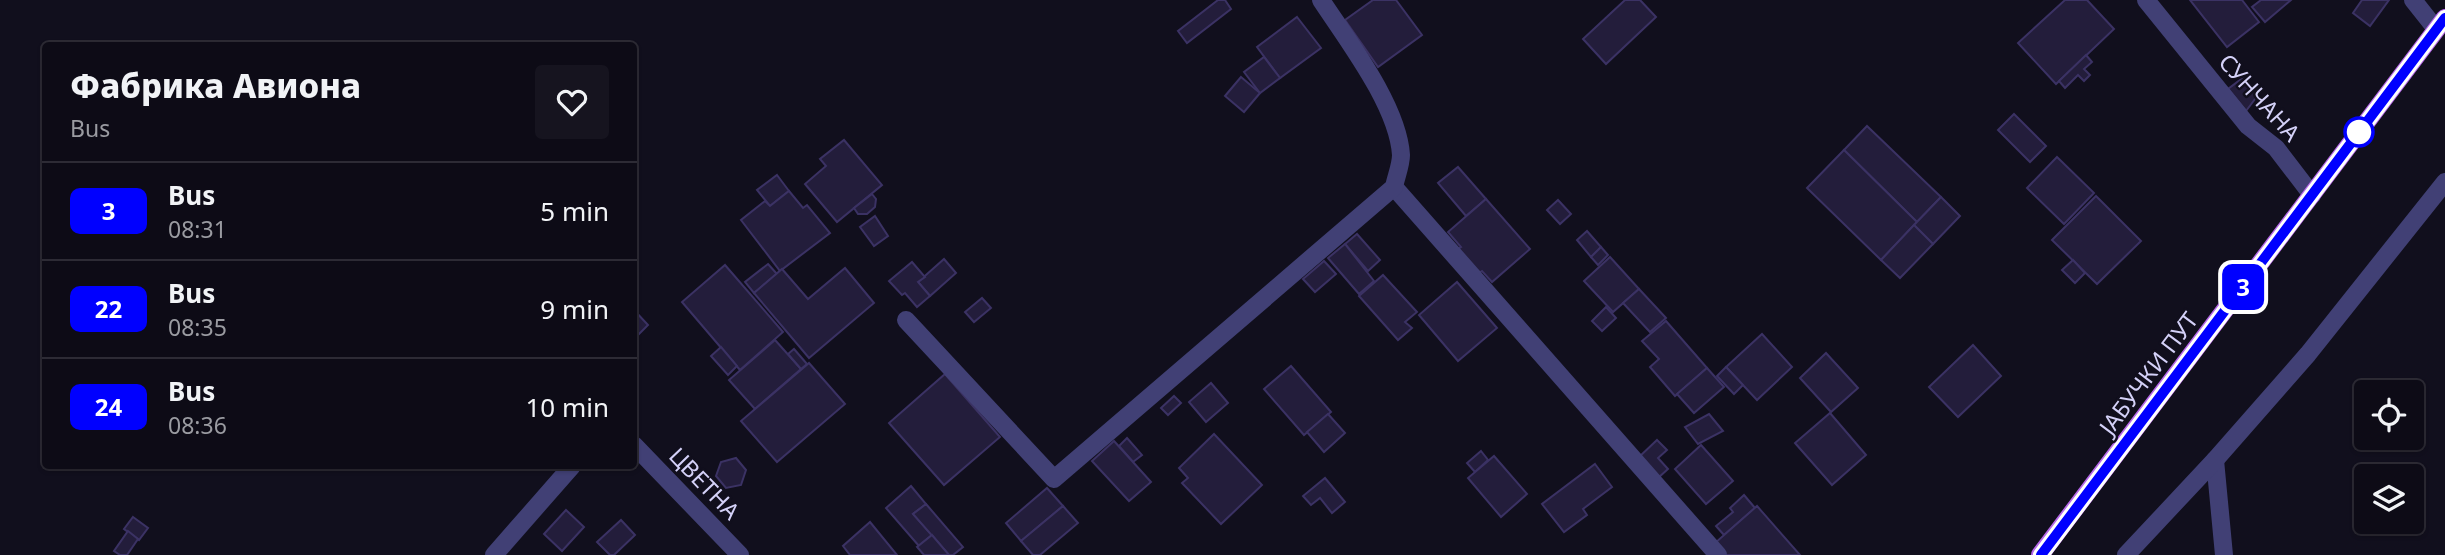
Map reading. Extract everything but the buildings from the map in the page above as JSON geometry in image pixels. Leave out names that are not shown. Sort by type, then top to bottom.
[{"type":"main road","name":"ЈАБУЧКИ ПУТ","points":[[2040,555],[2441,24]]},
{"type":"street","points":[[906,320],[1054,479],[1394,187],[1401,158],[1396,127],[1371,79],[1321,0]]},
{"type":"street","name":"СУНЧАНА","points":[[2146,0],[2248,126],[2276,149],[2312,195]]},
{"type":"street","points":[[2413,0],[2441,24]]},
{"type":"street","points":[[2126,555],[2215,460],[2308,354],[2445,182]]},
{"type":"street","points":[[1394,187],[1718,555]]},
{"type":"street","name":"ЦВЕТНА","points":[[637,448],[740,555]]},
{"type":"street","points":[[2215,460],[2224,555]]},
{"type":"street","points":[[494,555],[569,469]]},
{"type":"bus line","name":"3","points":[[2041,555],[2445,18]]}]
